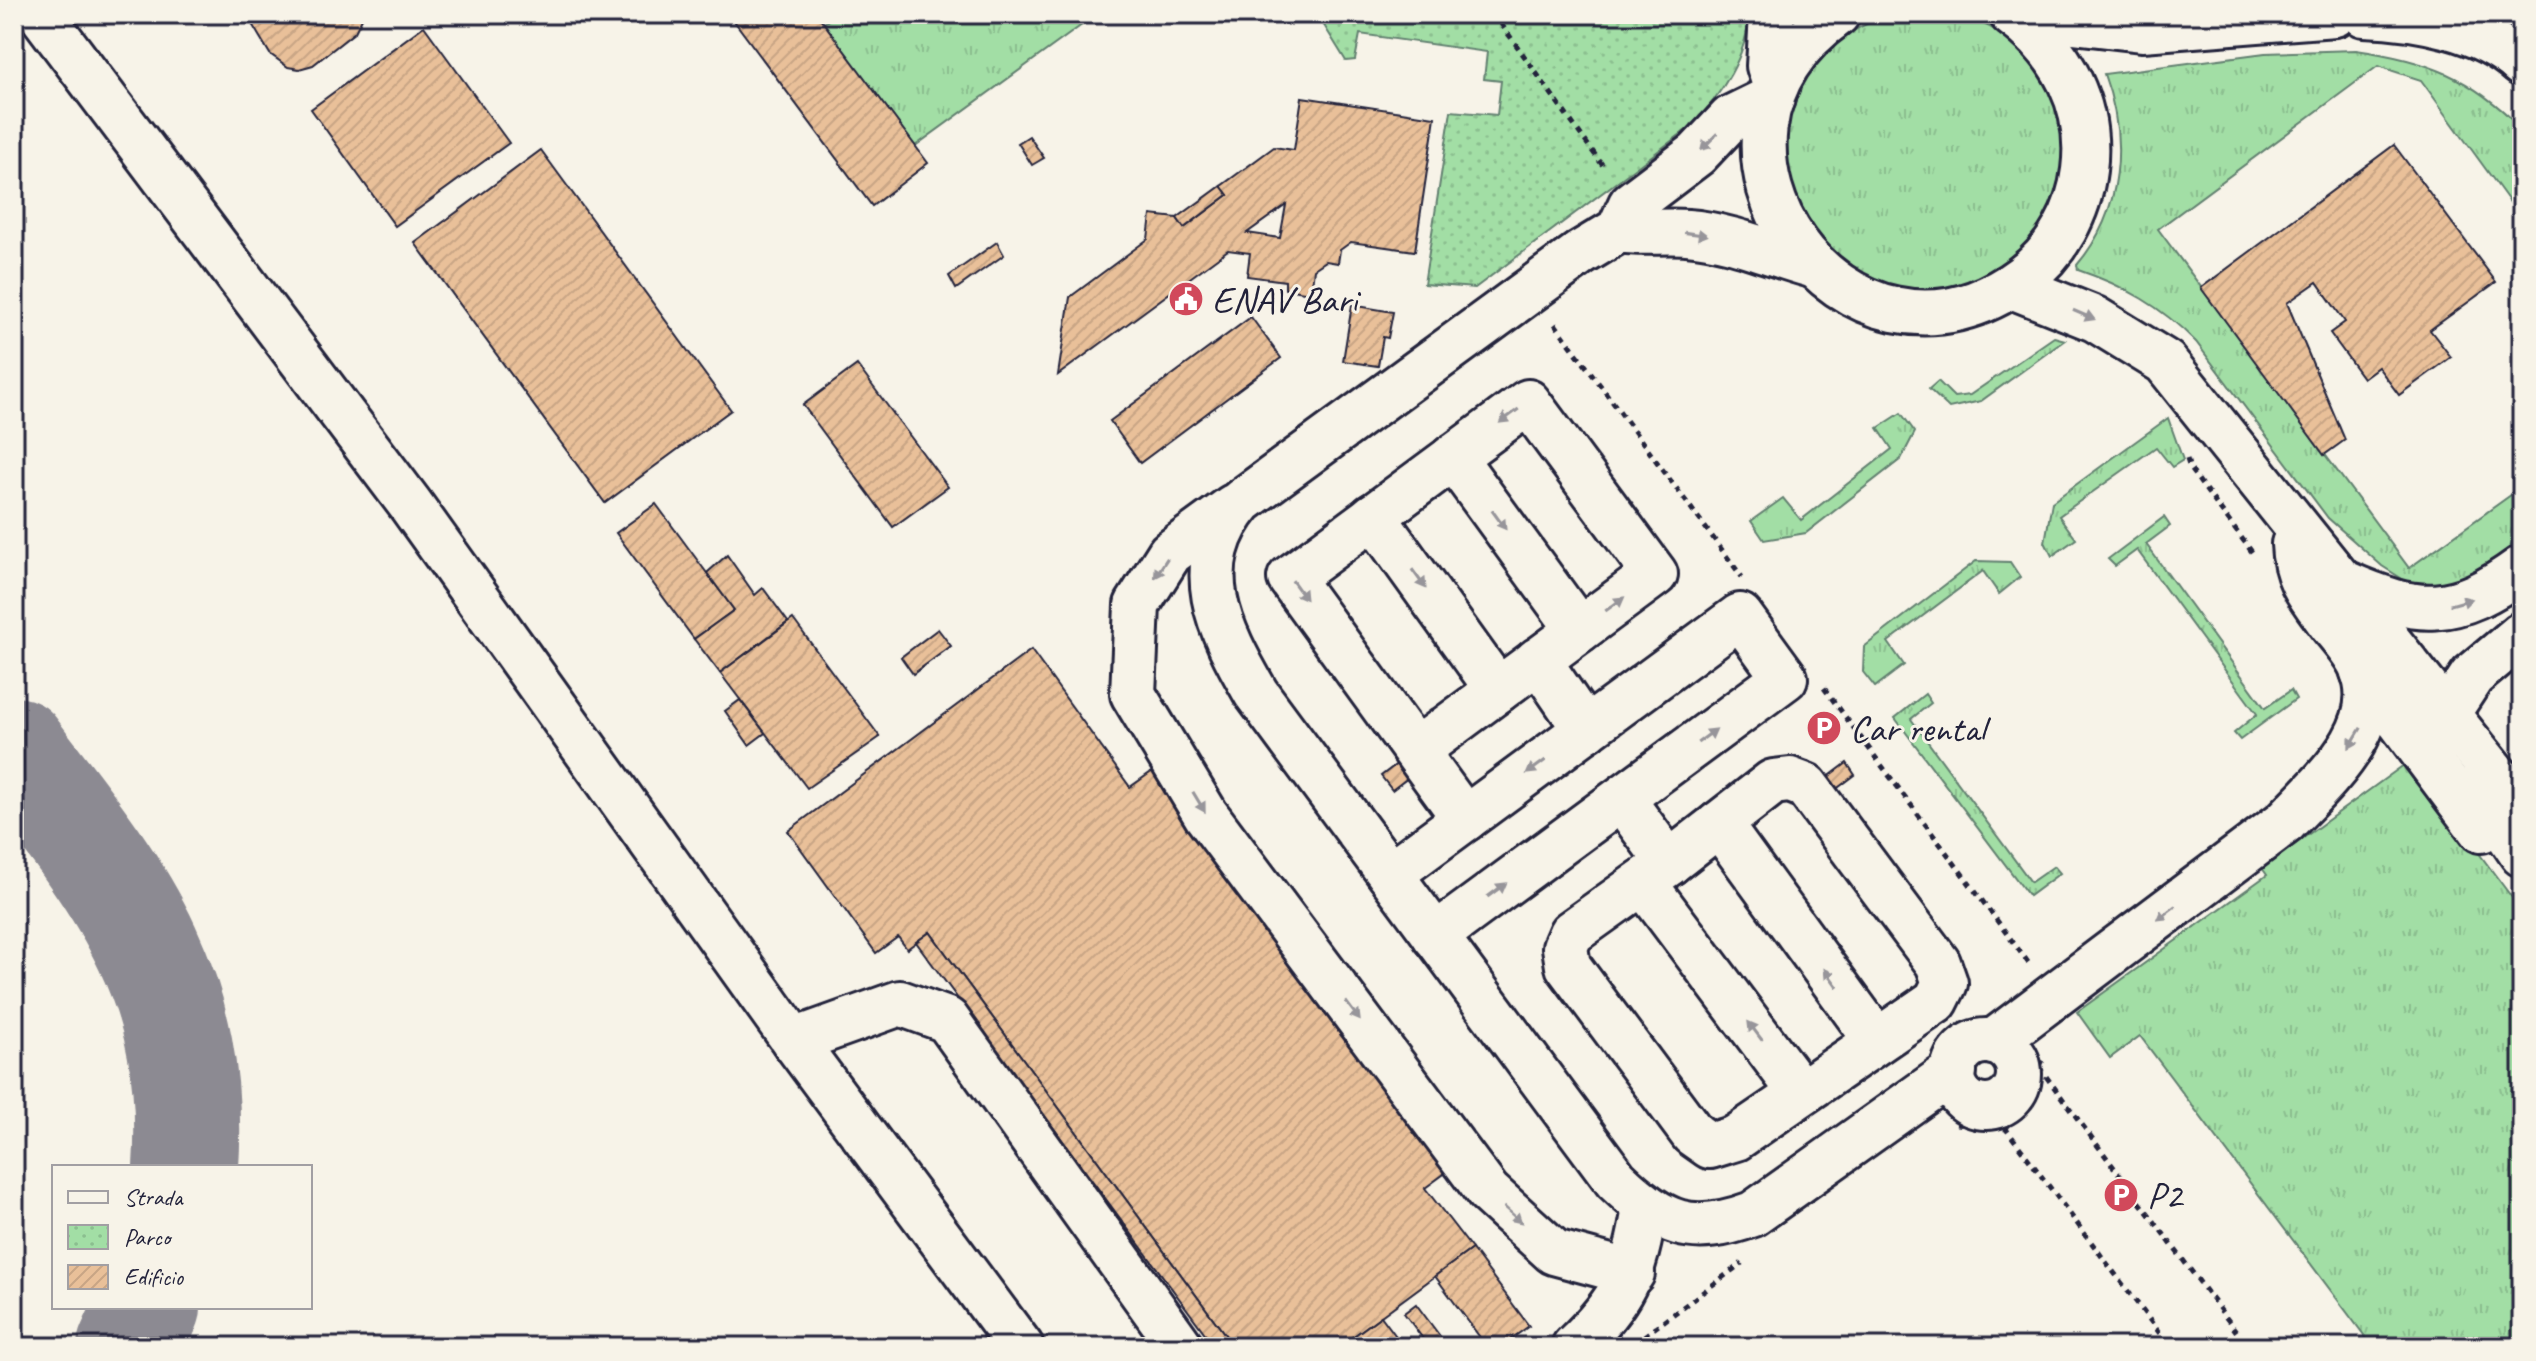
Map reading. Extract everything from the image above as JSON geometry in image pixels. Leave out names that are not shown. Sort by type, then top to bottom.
[{"type":"street","points":[[41,14],[410,504],[794,1041],[1021,1347]]},
{"type":"street","points":[[1772,14],[1769,66],[1773,91],[1763,145],[1766,179],[1783,226],[1812,265]]},
{"type":"street","points":[[1632,1273],[1554,1252],[1488,1192],[1206,815],[1133,694],[1137,605],[1170,553],[1569,262],[1619,230],[1631,204],[1697,154],[1731,118],[1773,91],[1810,35],[1837,14]]},
{"type":"street","points":[[1619,230],[1647,234],[1686,232],[1723,238],[1812,265],[1858,296],[1901,310],[1933,311],[1964,306],[2012,286],[2031,272],[2057,242],[2081,189],[2086,149],[2080,107],[2069,77],[2040,37],[2013,14]]},
{"type":"street","points":[[2013,14],[2142,29],[2335,14]]},
{"type":"street","points":[[2364,14],[2412,16],[2508,51],[2522,64]]},
{"type":"street","points":[[2012,286],[2095,319],[2165,362],[2279,538],[2302,585],[2363,672],[2522,883]]},
{"type":"street","points":[[1417,750],[1655,574],[1528,402],[1290,578],[1465,819]]},
{"type":"street","points":[[1453,457],[1579,630]]},
{"type":"street","points":[[1242,501],[1227,518],[1213,561],[1212,590],[1219,620],[1256,693],[1616,1180],[1645,1207],[1672,1222],[1696,1227],[1723,1225],[1753,1214],[1954,1071]]},
{"type":"street","points":[[1373,516],[1498,690]]},
{"type":"street","points":[[2279,538],[2343,583],[2391,604],[2423,608],[2454,605],[2487,593],[2522,568]]},
{"type":"street","points":[[2279,538],[2522,854]]},
{"type":"street","points":[[2343,583],[2522,772]]},
{"type":"street","points":[[2391,604],[2522,808]]},
{"type":"street","points":[[1390,874],[1740,616],[1785,678],[1435,936]]},
{"type":"street","points":[[2455,704],[2472,676],[2522,634]]},
{"type":"street","points":[[1538,660],[1586,730]]},
{"type":"street","points":[[1993,1042],[2012,1053],[2017,1061],[2018,1083],[2007,1100],[1987,1107],[1967,1101],[1955,1082],[1954,1071],[1963,1051],[1972,1044],[1993,1042],[2285,822],[2316,790],[2359,736],[2369,705],[2363,672]]},
{"type":"street","points":[[1790,780],[1806,786],[1938,963],[1945,983],[1936,1001],[1736,1138],[1710,1146],[1693,1134],[1568,966],[1565,947],[1571,933],[1719,824],[1773,782],[1790,780]]},
{"type":"street","points":[[1622,799],[1656,872],[1801,1093]]},
{"type":"street","points":[[1719,824],[1877,1041]]},
{"type":"street","points":[[794,1041],[900,1003],[947,1020],[1181,1347]]},
{"type":"street","points":[[1574,1347],[1615,1303],[1632,1273],[1645,1207]]},
{"type":"path","points":[[1494,14],[1612,178]]},
{"type":"path","points":[[2186,455],[2190,469],[2279,538]]},
{"type":"path","points":[[2039,1067],[2248,1347]]},
{"type":"path","points":[[2006,1129],[2170,1347]]},
{"type":"green space","points":[[1939,11],[1991,27],[2013,42],[2033,62],[2054,97],[2062,123],[2062,177],[2048,216],[2033,238],[2013,258],[1991,273],[1952,287],[1911,289],[1859,273],[1837,258],[1817,238],[1802,216],[1788,177],[1786,136],[1802,84],[1817,62],[1837,42],[1859,27],[1898,13]]},
{"type":"green space","points":[[837,14],[1097,14],[915,146],[824,23]]},
{"type":"green space","points":[[1317,14],[1749,14],[1743,45],[1731,74],[1693,125],[1475,288],[1424,284],[1451,111],[1497,115],[1501,81],[1484,79],[1487,52],[1360,34],[1355,60],[1346,61]]},
{"type":"green space","points":[[2356,50],[2405,59],[2446,74],[2485,96],[2522,129],[2522,219],[2421,80],[2378,66],[2158,229],[2409,568],[2522,487],[2520,521],[2506,558],[2479,580],[2415,587],[2382,566],[2328,518],[2196,342],[2142,298],[2078,270],[2077,265],[2104,222],[2117,174],[2116,124],[2104,74],[2265,53]]},
{"type":"green space","points":[[2054,337],[2065,340],[1981,401],[1949,408],[1929,389],[1938,381],[1954,397],[1970,395]]},
{"type":"green space","points":[[1901,413],[1915,432],[1901,459],[1806,533],[1764,540],[1751,521],[1783,498],[1801,520],[1892,449],[1878,428]]},
{"type":"green space","points":[[2168,418],[2183,460],[2172,467],[2156,447],[2059,516],[2076,539],[2052,556],[2045,542],[2052,502]]},
{"type":"green space","points":[[2164,517],[2170,526],[2146,544],[2265,708],[2291,690],[2296,699],[2240,740],[2234,733],[2257,714],[2137,550],[2115,566],[2108,559]]},
{"type":"green space","points":[[1976,561],[2010,562],[2020,577],[1999,594],[1983,571],[1888,642],[1904,665],[1875,687],[1863,672],[1864,647]]},
{"type":"green space","points":[[1925,694],[1931,703],[1911,719],[2031,882],[2054,866],[2060,873],[2029,896],[1895,718]]},
{"type":"green space","points":[[2408,762],[2522,911],[2522,1347],[2373,1347],[2140,1036],[2110,1058],[2077,1012],[2267,875],[2262,868]]},
{"type":"building","points":[[246,14],[363,16],[355,32],[313,65],[299,69],[288,67],[270,54]]},
{"type":"building","points":[[729,14],[817,14],[928,163],[872,206]]},
{"type":"building","points":[[424,26],[509,143],[395,226],[311,109]]},
{"type":"building","points":[[1302,97],[1435,117],[1415,251],[1351,242],[1340,250],[1338,263],[1326,261],[1314,269],[1311,293],[1285,289],[1285,281],[1247,276],[1250,253],[1228,250],[1058,375],[1070,297],[1148,239],[1151,215],[1177,218],[1184,228],[1228,195],[1221,186],[1274,147],[1294,150]],"holes":[[[1286,205],[1280,238],[1247,233]]]},
{"type":"building","points":[[1029,136],[1044,158],[1032,165],[1018,143]]},
{"type":"building","points":[[2394,145],[2496,282],[2430,330],[2451,357],[2399,395],[2378,367],[2363,378],[2330,333],[2345,322],[2317,282],[2287,303],[2345,440],[2324,455],[2201,288]]},
{"type":"building","points":[[541,150],[731,410],[605,503],[415,243]]},
{"type":"building","points":[[1221,186],[1228,195],[1184,228],[1177,218]]},
{"type":"building","points":[[997,242],[1004,255],[956,289],[949,276]]},
{"type":"building","points":[[1352,305],[1393,312],[1388,338],[1383,337],[1378,366],[1343,361]]},
{"type":"building","points":[[1251,317],[1281,358],[1140,463],[1110,421]]},
{"type":"building","points":[[857,365],[948,487],[893,527],[803,405]]},
{"type":"building","points":[[656,504],[734,610],[694,639],[616,533]]},
{"type":"building","points":[[727,555],[755,595],[763,588],[788,622],[720,673],[694,639],[734,610],[707,573]]},
{"type":"building","points":[[793,619],[880,737],[807,788],[720,673]]},
{"type":"building","points":[[938,629],[951,646],[913,674],[901,657]]},
{"type":"building","points":[[1031,650],[1130,787],[1160,766],[1455,1166],[1425,1188],[1472,1249],[1339,1347],[1234,1347],[930,932],[907,949],[898,937],[876,953],[788,831]]},
{"type":"building","points":[[740,700],[765,733],[749,745],[725,711]]},
{"type":"building","points":[[1402,760],[1413,774],[1392,790],[1381,776]]},
{"type":"building","points":[[1847,763],[1855,775],[1835,790],[1827,778]]},
{"type":"building","points":[[930,932],[1234,1347],[1215,1347],[916,942]]},
{"type":"building","points":[[1472,1249],[1529,1326],[1500,1347],[1487,1347],[1435,1276]]},
{"type":"building","points":[[1416,1304],[1448,1347],[1429,1347],[1404,1313]]},
{"type":"building","points":[[1381,1316],[1404,1347],[1339,1347]]},
{"type":"taxiway","points":[[14,750],[118,894],[144,941],[165,990],[179,1043],[186,1102],[186,1165]]},
{"type":"taxiway","points":[[130,1347],[147,1309]]},
{"type":"place","name":"ENAV Bari","points":[[1186,299]]},
{"type":"place","name":"Car rental","points":[[1824,728]]},
{"type":"place","name":"P2","points":[[2121,1195]]}]
